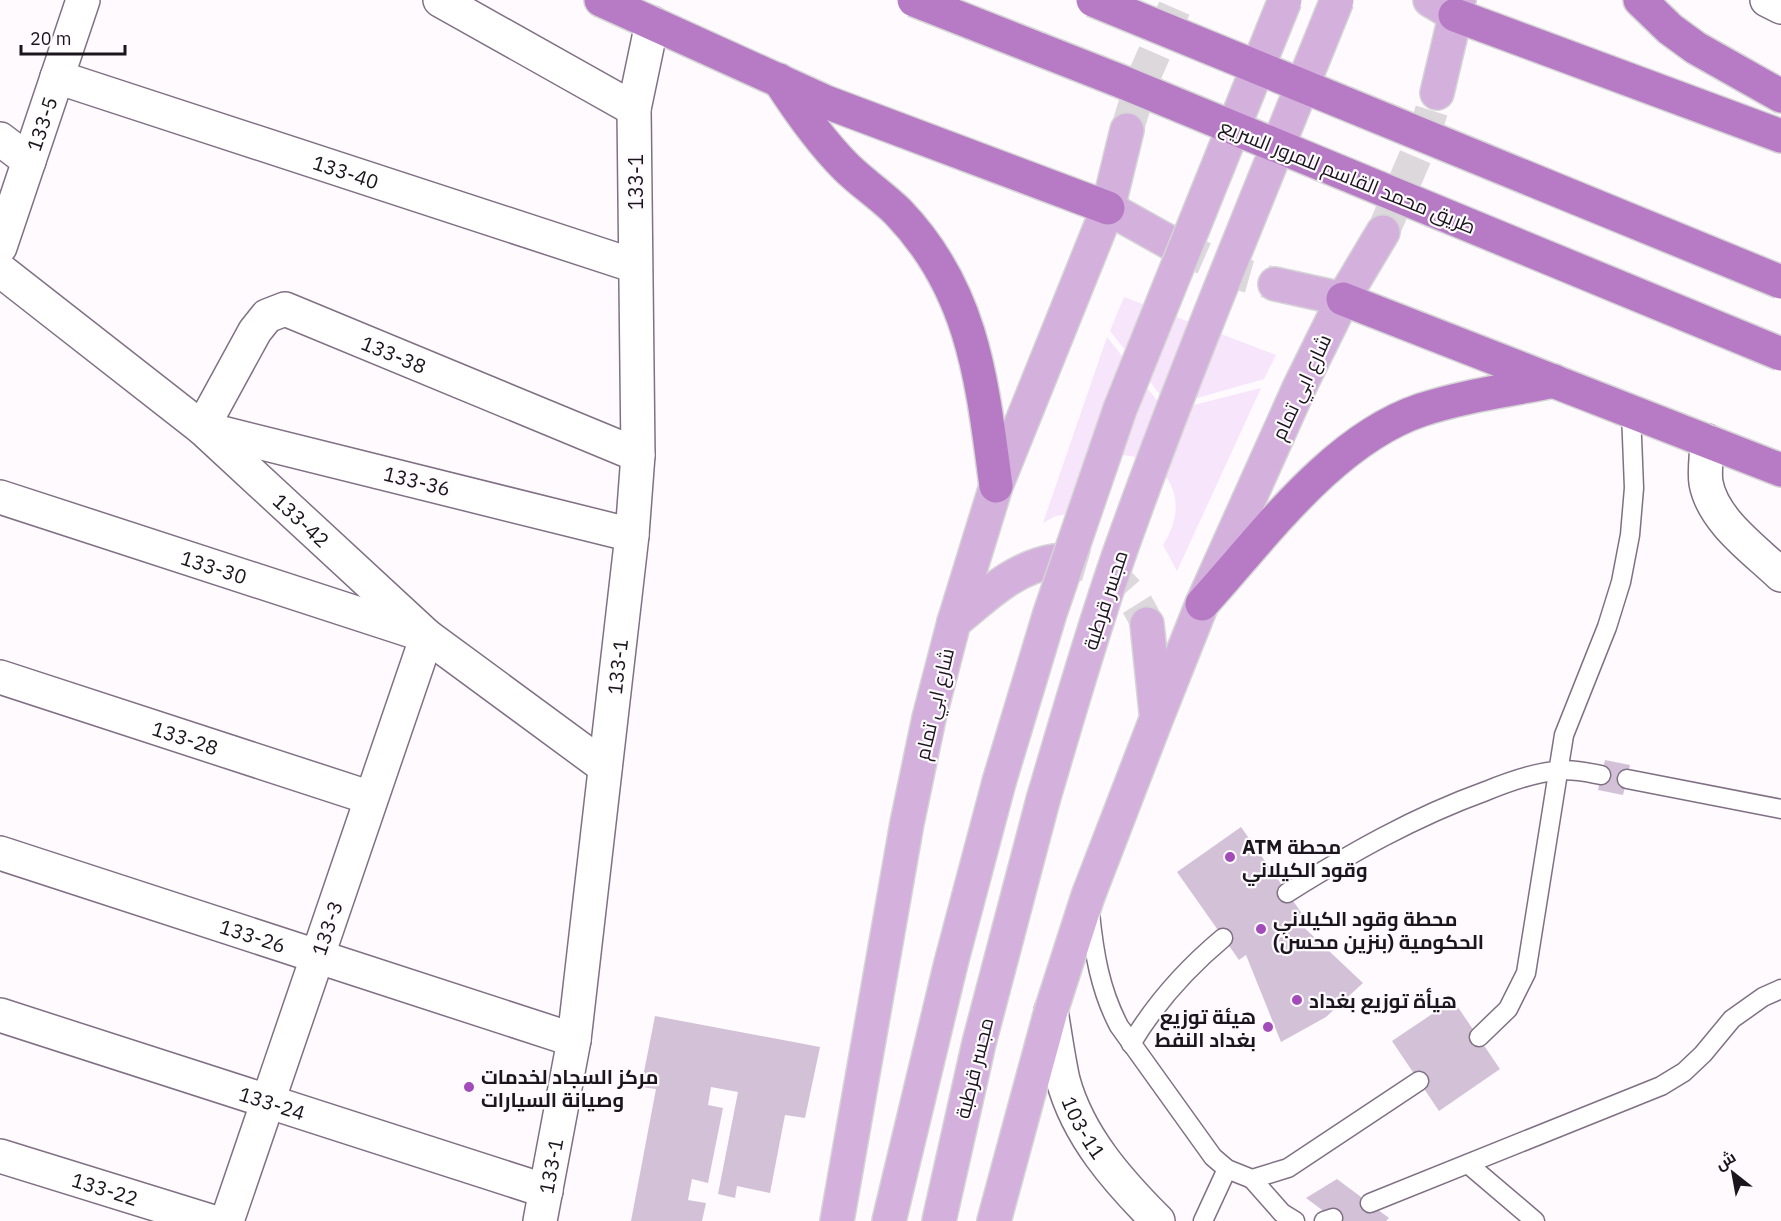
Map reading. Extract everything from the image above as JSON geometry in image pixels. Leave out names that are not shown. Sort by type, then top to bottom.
[{"type":"highway","points":[[601,0],[859,114],[1108,208]]},
{"type":"highway","name":"طريق محمد القاسم للمرور السريع","points":[[914,0],[1120,81],[1781,354]]},
{"type":"highway","points":[[1093,0],[1781,282]]},
{"type":"highway","points":[[1640,0],[1670,29],[1696,48],[1781,96]]},
{"type":"highway","points":[[1448,5],[1781,136]]},
{"type":"highway","points":[[779,80],[821,140],[897,212],[922,240],[951,287],[964,315],[980,374],[996,486]]},
{"type":"highway","points":[[1343,299],[1781,470]]},
{"type":"highway","points":[[1202,604],[1320,473],[1366,437],[1392,422],[1428,408],[1554,381]]},
{"type":"main road","points":[[889,1221],[951,963],[999,782],[1050,613],[1120,409],[1285,0]]},
{"type":"main road","name":"مجسر قرطبة","points":[[939,1221],[979,1043],[1043,800],[1080,675],[1137,505],[1337,0]]},
{"type":"main road","points":[[1437,93],[1448,5]]},
{"type":"main road","name":"شارع ابي تمام","points":[[837,1221],[907,823],[929,718],[954,622],[996,486],[1108,208],[1127,130]]},
{"type":"main road","points":[[1108,208],[1174,245]]},
{"type":"main road","name":"شارع ابي تمام","points":[[994,1221],[1051,1011],[1088,896],[1156,717],[1202,604],[1300,386],[1343,299],[1383,232]]},
{"type":"main road","points":[[1275,284],[1343,299]]},
{"type":"main road","points":[[954,622],[1017,572],[1035,564],[1054,561]]},
{"type":"main road","points":[[1147,624],[1156,717]]},
{"type":"street","name":"133-5","points":[[0,247],[82,0]]},
{"type":"street","points":[[440,0],[634,109]]},
{"type":"street","points":[[1767,0],[1781,7]]},
{"type":"street","name":"133-1","points":[[543,1206],[574,1040],[632,535],[638,455],[634,109],[652,23]]},
{"type":"street","name":"133-40","points":[[57,77],[635,266]]},
{"type":"street","points":[[0,139],[29,161]]},
{"type":"street","name":"133-42","points":[[0,270],[202,428],[427,636],[605,767]]},
{"type":"street","name":"133-38","points":[[202,428],[255,331],[267,316],[285,309],[638,455]]},
{"type":"street","name":"133-36","points":[[202,428],[632,535]]},
{"type":"street","points":[[1707,441],[1706,482],[1712,498],[1730,525],[1781,575]]},
{"type":"street","name":"133-30","points":[[0,497],[427,636]]},
{"type":"street","name":"133-3","points":[[227,1221],[427,636]]},
{"type":"street","name":"133-28","points":[[0,677],[371,798]]},
{"type":"street","name":"133-26","points":[[0,853],[574,1040]]},
{"type":"street","name":"103-11","points":[[1051,1011],[1064,1080],[1086,1135],[1114,1173],[1158,1221]]},
{"type":"street","name":"133-24","points":[[0,1015],[268,1101],[543,1206]]},
{"type":"street","name":"133-22","points":[[0,1156],[210,1221]]},
{"type":"lane","points":[[1479,1037],[1508,1009],[1526,973],[1557,771],[1570,717],[1607,627],[1621,582],[1630,536],[1634,488],[1631,412]]},
{"type":"lane","points":[[1287,893],[1349,854],[1416,818],[1505,784],[1557,771],[1601,775]]},
{"type":"lane","points":[[1627,779],[1781,809]]},
{"type":"lane","points":[[1088,896],[1094,948],[1102,988],[1110,1008],[1131,1044],[1213,1157],[1227,1169],[1252,1179],[1282,1213],[1295,1221]]},
{"type":"lane","points":[[1131,1044],[1169,990],[1223,938]]},
{"type":"lane","points":[[1370,1203],[1662,1086],[1684,1072],[1703,1054],[1732,1019],[1763,997],[1781,989]]},
{"type":"lane","points":[[1252,1179],[1288,1168],[1419,1081]]},
{"type":"lane","points":[[1468,1164],[1535,1221]]},
{"type":"lane","points":[[1203,1221],[1227,1169]]},
{"type":"shaded area","points":[[1124,297],[1276,355],[1264,379],[1169,406],[1110,331]]},
{"type":"shaded area","points":[[1107,337],[1166,412],[1261,388],[1177,571],[1163,545],[1175,515],[1173,489],[1160,470],[1140,458],[1117,455],[1095,463],[1077,482],[1068,514],[1056,516],[1043,523]]},
{"type":"building","points":[[1605,760],[1630,765],[1623,795],[1598,790]]},
{"type":"building","name":"محطة وقود الكيلاني الحكومية (بنزين محسن)","points":[[1241,827],[1303,915],[1296,920],[1363,983],[1326,1017],[1281,1042],[1246,955],[1239,960],[1177,872]]},
{"type":"building","points":[[1453,1000],[1500,1069],[1439,1111],[1392,1041]]},
{"type":"building","points":[[655,1016],[820,1047],[805,1118],[785,1115],[770,1193],[737,1186],[735,1198],[718,1194],[738,1092],[711,1087],[708,1105],[723,1108],[708,1183],[692,1179],[688,1200],[706,1203],[702,1221],[631,1221],[656,1089],[641,1087]]},
{"type":"building","points":[[1337,1179],[1389,1218],[1386,1221],[1337,1221],[1306,1198]]},
{"type":"tunnel","points":[[1127,130],[1142,81],[1178,0]]},
{"type":"tunnel","points":[[1383,232],[1422,141],[1437,93]]},
{"type":"tunnel","points":[[1174,245],[1240,274],[1275,284]]},
{"type":"tunnel","points":[[1054,561],[1086,565],[1111,577],[1132,597],[1147,624]]},
{"type":"place","name":"ATM محطة وقود الكيلاني","points":[[1230,857]]},
{"type":"place","name":"محطة وقود الكيلاني الحكومية (بنزين محسن)","points":[[1261,929]]},
{"type":"place","name":"هيأة توزيع بغداد","points":[[1297,1000]]},
{"type":"place","name":"هيئة توزيع بغداد النفط","points":[[1268,1027]]},
{"type":"place","name":"مركز السجاد لخدمات وصيانة السيارات","points":[[469,1087]]}]
